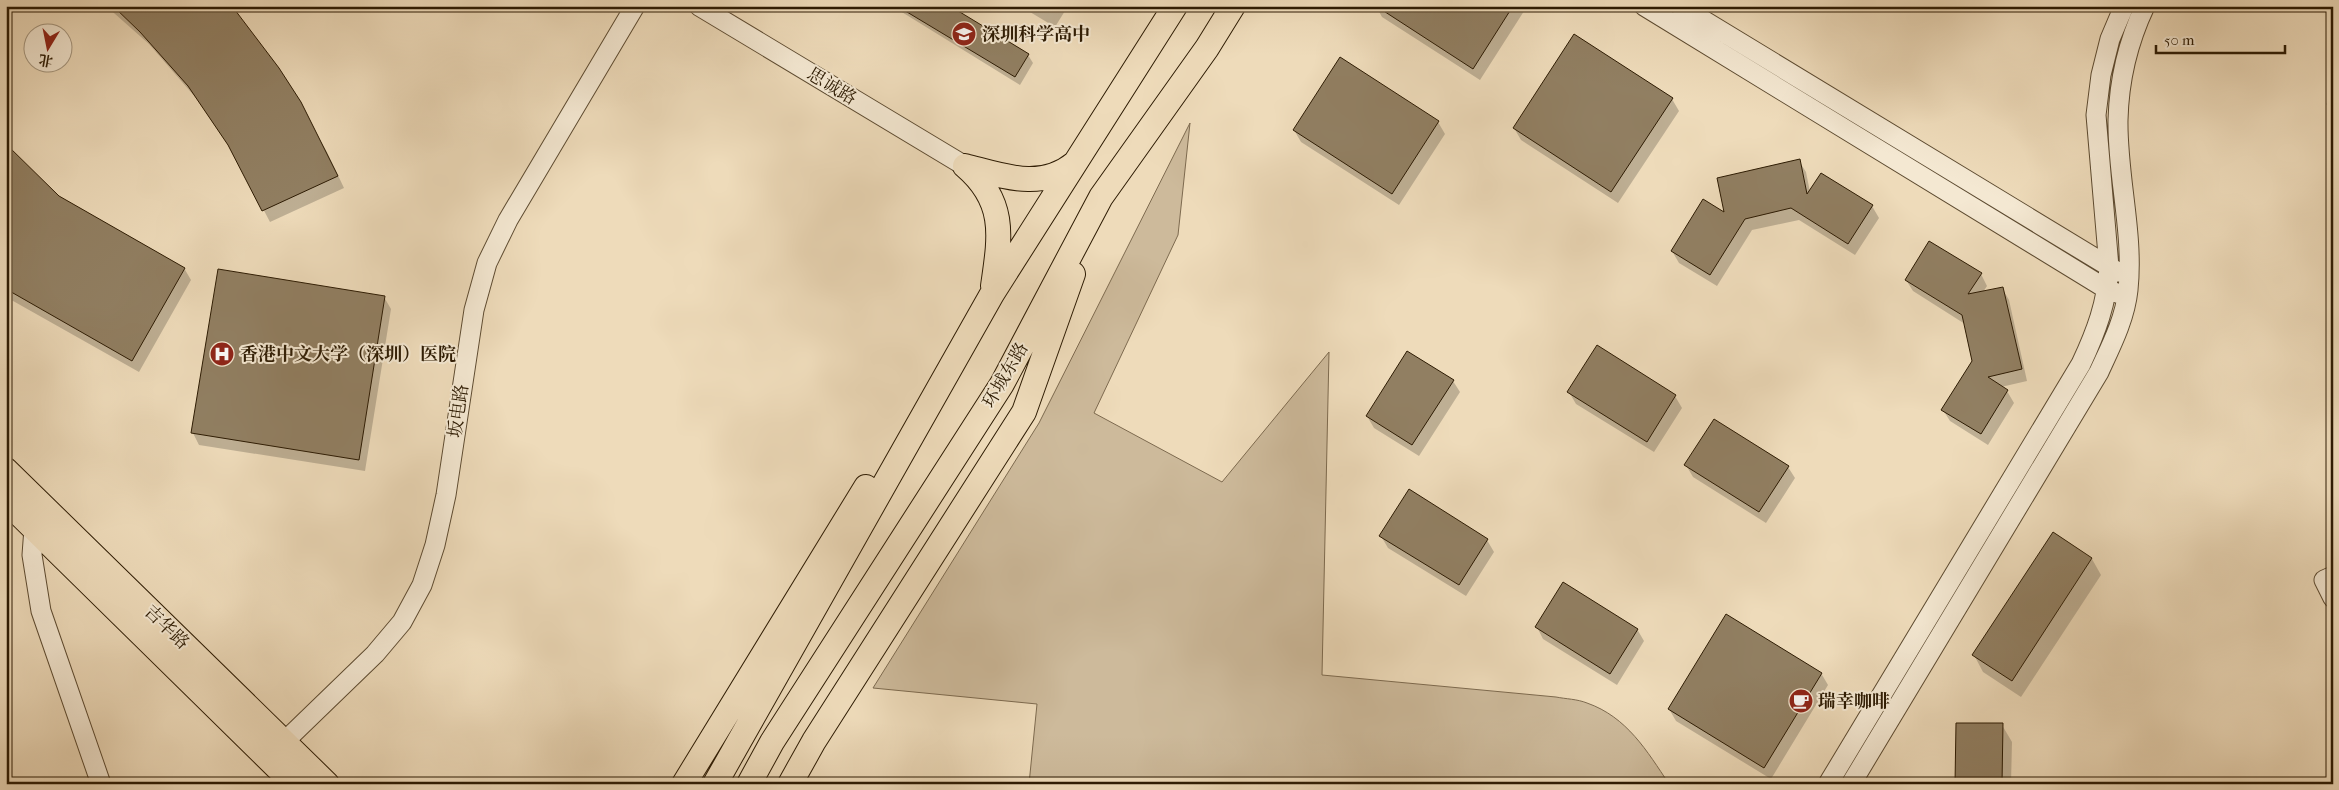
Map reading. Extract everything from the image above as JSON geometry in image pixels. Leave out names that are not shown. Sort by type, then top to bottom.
[{"type":"main road","points":[[715,784],[992,294],[1175,6]]},
{"type":"main road","name":"环城东路","points":[[749,784],[772,742],[1002,384],[1101,198],[1207,48],[1233,6]]},
{"type":"main road","points":[[965,166],[1011,178],[1034,180],[1057,175],[1076,162]]},
{"type":"main road","points":[[684,784],[951,350],[992,294],[1000,243],[998,217],[989,193],[965,166]]},
{"type":"main road","points":[[790,784],[814,740],[1024,412],[1101,198]]},
{"type":"main road","name":"吉华路","points":[[6,470],[327,784]]},
{"type":"main road","name":"吉华路","points":[[6,501],[294,784]]},
{"type":"street","name":"坂电路","points":[[284,742],[375,654],[402,622],[422,585],[435,545],[446,495],[474,310],[487,263],[508,220],[635,6]]},
{"type":"street","name":"思诚路","points":[[699,6],[965,166]]},
{"type":"street","points":[[1644,6],[2108,290],[2126,297]]},
{"type":"street","points":[[1680,6],[2109,267],[2128,276]]},
{"type":"street","points":[[1828,784],[2081,364],[2098,327],[2108,290],[2109,267],[2096,115],[2101,75],[2110,39],[2124,6]]},
{"type":"street","points":[[1851,784],[2099,372],[2117,334],[2126,297],[2129,253],[2118,121],[2120,84],[2127,50],[2145,6]]},
{"type":"street","points":[[34,528],[32,555],[42,611],[100,784]]},
{"type":"street","points":[[2333,576],[2324,580],[2333,598]]},
{"type":"shaded area","points":[[1190,123],[1178,235],[1094,413],[1222,482],[1329,352],[1322,675],[1556,697],[1583,702],[1601,709],[1625,726],[1653,759],[1669,784],[1029,784],[1037,704],[873,688],[1039,423]]},
{"type":"building","points":[[113,6],[232,6],[279,68],[301,102],[338,176],[262,211],[228,145],[188,86],[140,32]]},
{"type":"building","points":[[897,6],[950,6],[1029,54],[1015,77]]},
{"type":"building","points":[[1376,6],[1513,6],[1473,69]]},
{"type":"building","points":[[1574,34],[1673,98],[1611,192],[1513,128]]},
{"type":"building","points":[[1340,57],[1439,121],[1392,194],[1293,130]]},
{"type":"building","points":[[6,144],[59,196],[185,268],[132,361],[6,289]]},
{"type":"building","points":[[1800,159],[1807,194],[1821,173],[1873,205],[1848,244],[1791,208],[1745,219],[1710,275],[1671,251],[1703,199],[1724,212],[1717,178]]},
{"type":"building","points":[[1929,241],[1982,273],[1968,294],[2003,287],[2022,369],[1988,377],[2008,390],[1981,434],[1941,410],[1972,361],[1962,315],[1905,280]]},
{"type":"building","points":[[218,269],[385,296],[359,460],[191,433]]},
{"type":"building","points":[[1597,345],[1676,395],[1647,442],[1567,392]]},
{"type":"building","points":[[1407,351],[1454,380],[1412,445],[1366,416]]},
{"type":"building","points":[[1714,419],[1789,466],[1759,512],[1684,465]]},
{"type":"building","points":[[1409,489],[1488,539],[1459,585],[1379,536]]},
{"type":"building","points":[[2053,532],[2092,558],[2012,681],[1972,655]]},
{"type":"building","points":[[1563,582],[1638,629],[1610,674],[1535,627]]},
{"type":"building","points":[[1726,614],[1822,673],[1764,768],[1668,709]]},
{"type":"building","points":[[1956,723],[2003,723],[2002,784],[1955,784]]},
{"type":"place","name":"深圳科学高中","points":[[964,34]]},
{"type":"place","name":"香港中文大学（深圳）医院","points":[[222,354]]},
{"type":"place","name":"瑞幸咖啡","points":[[1801,701]]}]
